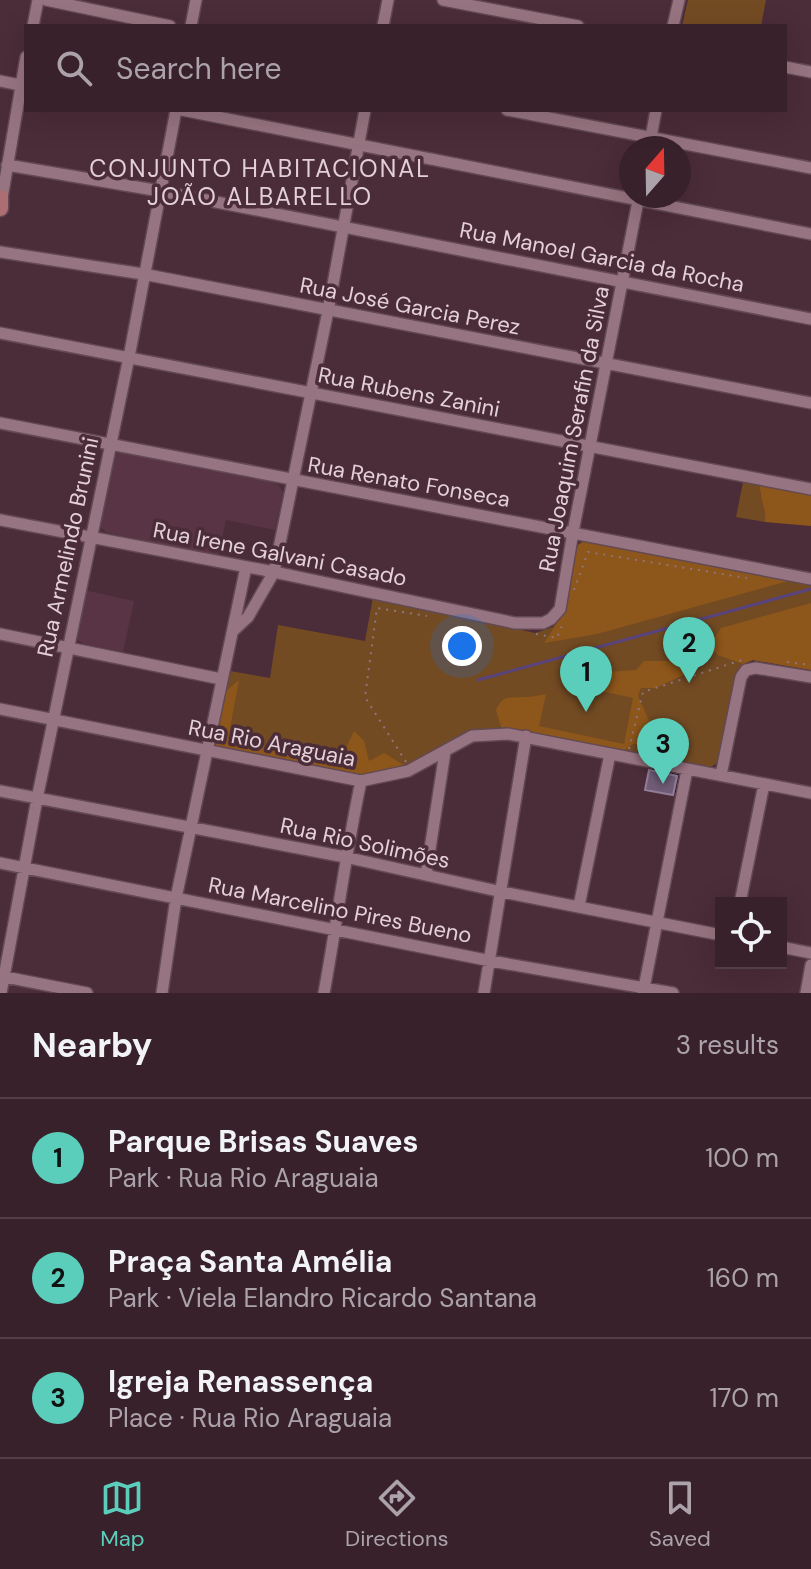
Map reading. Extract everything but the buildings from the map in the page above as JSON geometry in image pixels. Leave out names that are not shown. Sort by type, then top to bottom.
[{"type":"street","points":[[33,24],[38,0]]},
{"type":"street","points":[[46,0],[161,24]]},
{"type":"street","points":[[118,15],[121,0]]},
{"type":"street","points":[[191,24],[196,0]]},
{"type":"street","points":[[383,24],[388,0]]},
{"type":"street","points":[[443,0],[568,24]]},
{"type":"street","points":[[673,24],[679,0]]},
{"type":"street","points":[[787,67],[811,72]]},
{"type":"street","points":[[0,81],[22,83],[1,201]]},
{"type":"street","name":"Rua Armelindo Brunini","points":[[1,993],[37,799],[179,112]]},
{"type":"street","points":[[189,112],[619,194]]},
{"type":"street","points":[[234,630],[248,617],[274,572],[328,311],[365,112]]},
{"type":"street","points":[[516,112],[620,136]]},
{"type":"street","points":[[651,136],[656,112]]},
{"type":"street","points":[[691,149],[811,168]]},
{"type":"street","name":"Rua Manoel Garcia da Rocha","points":[[7,165],[160,191],[811,319]]},
{"type":"street","name":"Rua Joaquim Serafin da Silva","points":[[557,621],[637,208]]},
{"type":"street","points":[[687,208],[811,234]]},
{"type":"street","name":"Rua José Garcia Perez","points":[[0,252],[143,274],[811,403]]},
{"type":"street","name":"Rua Rubens Zanini","points":[[0,333],[811,489]]},
{"type":"street","name":"Rua Renato Fonseca","points":[[0,423],[811,579]]},
{"type":"street","name":"Rua Irene Galvani Casado","points":[[0,520],[274,572],[515,623],[529,625],[557,621]]},
{"type":"street","points":[[162,993],[176,898],[246,567]]},
{"type":"street","points":[[0,634],[221,679]]},
{"type":"street","points":[[721,775],[746,664],[811,677]]},
{"type":"street","name":"Rua Rio Araguaia","points":[[0,709],[361,781],[408,771],[459,741],[484,733],[526,736],[811,793]]},
{"type":"street","points":[[484,993],[526,736]]},
{"type":"street","points":[[426,875],[445,752]]},
{"type":"street","points":[[579,906],[610,754]]},
{"type":"street","points":[[643,990],[687,770]]},
{"type":"street","points":[[324,993],[345,857],[361,781]]},
{"type":"street","points":[[741,897],[764,784]]},
{"type":"street","name":"Rua Rio Solimões","points":[[0,791],[345,857],[715,934]]},
{"type":"street","name":"Rua Marcelino Pires Bueno","points":[[0,863],[491,961],[673,993]]},
{"type":"street","points":[[787,948],[811,953]]},
{"type":"street","points":[[806,993],[811,965]]},
{"type":"street","points":[[2,976],[87,993]]},
{"type":"path","points":[[573,595],[588,552],[751,579]]},
{"type":"path","points":[[408,764],[365,697],[377,608],[437,618]]},
{"type":"path","points":[[527,633],[557,638],[557,621]]},
{"type":"path","points":[[782,661],[811,665]]},
{"type":"path","points":[[629,747],[643,692],[746,664]]},
{"type":"shaded area","points":[[688,0],[766,0],[761,24],[682,24]]},
{"type":"shaded area","points":[[118,452],[271,480],[283,493],[275,530],[226,520],[218,557],[106,532],[100,526],[114,457]]},
{"type":"shaded area","points":[[743,482],[760,485],[765,522],[736,517]]},
{"type":"shaded area","points":[[760,485],[811,495],[811,526],[765,522]]},
{"type":"shaded area","points":[[585,540],[792,580],[597,634],[544,643],[561,617],[578,545]]},
{"type":"shaded area","points":[[578,545],[811,584],[811,670],[753,660],[743,664],[737,674],[719,761],[710,768],[508,730],[471,732],[407,767],[376,776],[215,744],[230,671],[270,678],[278,625],[365,641],[373,597],[535,633],[553,627],[561,617]]},
{"type":"shaded area","points":[[84,590],[134,601],[123,652],[78,640],[75,632]]},
{"type":"shaded area","points":[[811,603],[811,670],[753,660],[743,664],[718,655],[709,646],[721,628]]},
{"type":"shaded area","points":[[644,661],[666,661],[697,668],[656,688],[641,688],[638,696],[654,732],[652,744],[633,744],[623,751],[502,730],[496,710],[501,701],[546,694],[539,726],[624,744],[633,698],[568,684],[606,672],[636,670]]},
{"type":"shaded area","points":[[239,680],[228,739],[347,763],[350,760],[347,746],[354,731],[364,741],[369,761],[384,753],[407,767],[362,777],[218,749],[215,744],[226,691]]},
{"type":"waterway","points":[[478,680],[811,589]]},
{"type":"place","name":"Praça Santa Amélia","points":[[689,683]]},
{"type":"place","name":"Parque Brisas Suaves","points":[[586,712]]},
{"type":"place","name":"Igreja Renassença","points":[[663,784]]},
{"type":"district","name":"CONJUNTO HABITACIONAL JOÃO ALBARELLO","points":[[260,182]]}]
